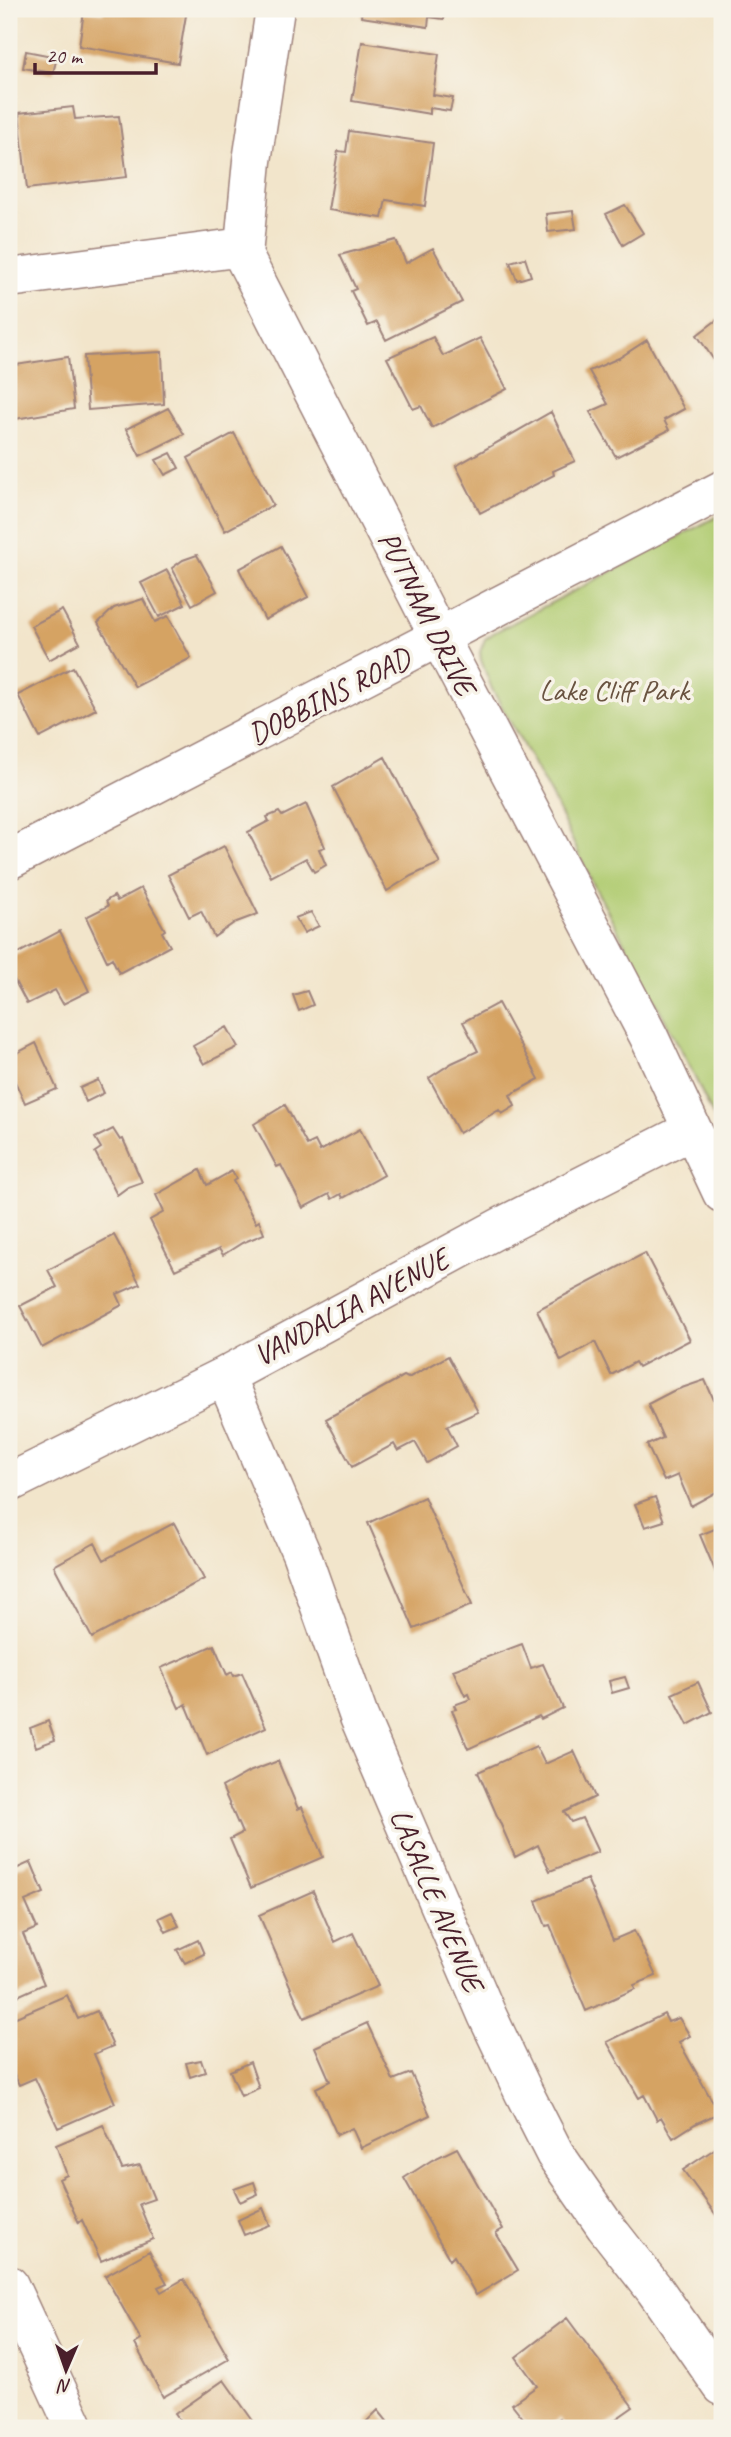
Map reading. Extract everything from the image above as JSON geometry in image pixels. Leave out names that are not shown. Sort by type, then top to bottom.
[{"type":"street","name":"PUTNAM DRIVE","points":[[275,9],[252,161],[243,255],[275,322],[649,1037],[722,1194]]},
{"type":"street","points":[[9,278],[243,247]]},
{"type":"street","name":"DOBBINS ROAD","points":[[9,860],[440,639],[722,490]]},
{"type":"street","name":"VANDALIA AVENUE","points":[[9,1483],[225,1376],[487,1234],[692,1130]]},
{"type":"street","name":"LASALLE AVENUE","points":[[225,1376],[301,1553],[359,1717],[487,2015],[524,2093],[555,2154],[722,2386]]},
{"type":"street","points":[[9,2285],[75,2428]]},
{"type":"green space","name":"Lake Cliff Park","points":[[722,514],[722,1135],[689,1065],[590,878],[553,799],[492,689],[480,652],[485,639],[495,632]]},
{"type":"building","points":[[104,9],[187,9],[178,63],[79,46],[84,11],[103,13]]},
{"type":"building","points":[[362,9],[445,9],[444,19],[429,17],[428,27],[361,17]]},
{"type":"building","points":[[362,42],[439,54],[433,95],[453,98],[450,111],[430,108],[430,114],[352,101]]},
{"type":"building","points":[[26,51],[57,57],[53,73],[23,68]]},
{"type":"building","points":[[73,107],[75,119],[119,116],[127,177],[27,189],[19,113]]},
{"type":"building","points":[[349,131],[433,143],[425,206],[386,200],[382,218],[328,210],[338,151],[346,152]]},
{"type":"building","points":[[625,205],[643,233],[623,245],[606,214]]},
{"type":"building","points":[[573,211],[576,229],[548,232],[546,214]]},
{"type":"building","points":[[396,240],[406,263],[433,248],[462,302],[386,340],[377,322],[368,326],[351,291],[356,289],[340,255]]},
{"type":"building","points":[[525,258],[531,276],[517,280],[510,262]]},
{"type":"building","points":[[722,316],[722,372],[697,335]]},
{"type":"building","points":[[433,337],[443,356],[480,338],[507,389],[432,428],[421,406],[413,409],[387,358]]},
{"type":"building","points":[[647,340],[684,409],[664,420],[669,430],[616,457],[590,412],[608,404],[589,371],[619,358]]},
{"type":"building","points":[[162,352],[164,404],[88,410],[84,356]]},
{"type":"building","points":[[68,357],[74,409],[9,420],[9,366]]},
{"type":"building","points":[[168,408],[184,434],[140,456],[126,429]]},
{"type":"building","points":[[551,412],[575,461],[553,471],[554,475],[480,513],[456,466]]},
{"type":"building","points":[[234,433],[273,505],[225,531],[188,458]]},
{"type":"building","points":[[171,453],[179,468],[165,475],[156,460]]},
{"type":"building","points":[[281,546],[308,597],[265,620],[239,569]]},
{"type":"building","points":[[197,555],[217,591],[192,605],[172,568]]},
{"type":"building","points":[[167,570],[185,604],[159,617],[141,583]]},
{"type":"building","points":[[143,599],[155,622],[168,616],[191,658],[135,687],[98,623],[114,608]]},
{"type":"building","points":[[62,610],[80,643],[49,660],[31,626]]},
{"type":"building","points":[[73,667],[96,709],[40,738],[18,695]]},
{"type":"building","points":[[385,757],[440,863],[387,891],[333,787]]},
{"type":"building","points":[[306,804],[325,847],[319,849],[326,865],[314,872],[306,858],[271,877],[248,832],[269,821],[267,817],[279,812],[282,816]]},
{"type":"building","points":[[224,846],[258,914],[234,923],[214,937],[201,911],[189,917],[168,875]]},
{"type":"building","points":[[141,888],[165,930],[162,932],[170,946],[119,973],[112,958],[107,961],[86,917],[108,906],[106,901],[114,896],[117,901]]},
{"type":"building","points":[[311,912],[319,926],[304,933],[295,918]]},
{"type":"building","points":[[60,931],[89,991],[63,1004],[55,990],[27,1004],[9,970],[9,958]]},
{"type":"building","points":[[307,991],[313,1005],[299,1011],[293,995]]},
{"type":"building","points":[[498,1003],[539,1079],[510,1095],[515,1106],[502,1114],[499,1110],[459,1133],[429,1078],[478,1051],[463,1022]]},
{"type":"building","points":[[227,1027],[238,1047],[204,1064],[193,1046]]},
{"type":"building","points":[[36,1043],[57,1089],[25,1103],[9,1069],[9,1057]]},
{"type":"building","points":[[98,1080],[104,1093],[86,1102],[80,1088]]},
{"type":"building","points":[[285,1105],[307,1145],[315,1141],[320,1151],[360,1129],[384,1175],[343,1198],[341,1194],[332,1199],[329,1194],[303,1208],[281,1165],[277,1167],[254,1124]]},
{"type":"building","points":[[113,1129],[120,1140],[123,1139],[142,1182],[117,1195],[95,1152],[101,1148],[95,1138]]},
{"type":"building","points":[[200,1170],[207,1185],[232,1171],[236,1179],[233,1181],[256,1223],[259,1221],[264,1234],[223,1255],[219,1249],[175,1270],[150,1220],[164,1212],[156,1195]]},
{"type":"building","points":[[114,1235],[140,1284],[117,1294],[122,1305],[42,1348],[20,1306],[57,1287],[48,1270]]},
{"type":"building","points":[[645,1253],[690,1340],[638,1367],[635,1362],[611,1375],[595,1342],[561,1361],[537,1310]]},
{"type":"building","points":[[448,1356],[478,1412],[447,1426],[457,1446],[427,1463],[415,1442],[398,1451],[394,1444],[352,1467],[326,1419],[404,1376],[408,1378]]},
{"type":"building","points":[[705,1380],[722,1418],[722,1489],[691,1506],[678,1475],[664,1481],[647,1445],[663,1438],[648,1404],[673,1391]]},
{"type":"building","points":[[424,1497],[472,1605],[414,1629],[368,1523]]},
{"type":"building","points":[[655,1497],[664,1521],[645,1527],[635,1504]]},
{"type":"building","points":[[174,1523],[204,1579],[92,1638],[54,1566],[95,1543],[104,1560]]},
{"type":"building","points":[[722,1526],[722,1587],[700,1535]]},
{"type":"building","points":[[522,1644],[531,1668],[543,1664],[563,1708],[541,1719],[539,1716],[468,1749],[452,1710],[456,1709],[454,1705],[471,1699],[469,1694],[465,1696],[453,1670]]},
{"type":"building","points":[[214,1645],[227,1675],[232,1672],[234,1676],[242,1673],[266,1727],[207,1755],[186,1704],[179,1708],[161,1668]]},
{"type":"building","points":[[625,1677],[629,1688],[612,1693],[609,1681]]},
{"type":"building","points":[[698,1682],[712,1712],[688,1725],[672,1694]]},
{"type":"building","points":[[48,1721],[55,1740],[36,1747],[30,1728]]},
{"type":"building","points":[[536,1746],[545,1764],[574,1751],[595,1797],[564,1812],[571,1822],[582,1818],[598,1852],[550,1871],[538,1845],[515,1857],[478,1772]]},
{"type":"building","points":[[278,1761],[298,1809],[302,1807],[323,1857],[251,1888],[230,1839],[242,1833],[222,1787],[249,1772]]},
{"type":"building","points":[[31,1862],[44,1893],[25,1901],[37,1928],[23,1934],[44,1984],[9,2000],[9,1872]]},
{"type":"building","points":[[587,1879],[613,1940],[634,1931],[656,1976],[634,1985],[635,1989],[586,2011],[550,1925],[546,1926],[536,1901]]},
{"type":"building","points":[[313,1891],[335,1942],[353,1933],[378,1986],[304,2018],[259,1915]]},
{"type":"building","points":[[172,1912],[179,1926],[166,1932],[159,1918]]},
{"type":"building","points":[[198,1940],[204,1954],[185,1963],[177,1950]]},
{"type":"building","points":[[67,1995],[78,2019],[97,2011],[113,2046],[94,2054],[115,2103],[58,2128],[35,2078],[19,2085],[9,2063],[9,2020]]},
{"type":"building","points":[[664,2014],[668,2022],[679,2018],[690,2036],[679,2042],[719,2113],[673,2138],[661,2117],[657,2120],[644,2095],[639,2098],[607,2042]]},
{"type":"building","points":[[367,2023],[393,2080],[411,2073],[430,2115],[361,2148],[352,2128],[337,2135],[316,2088],[330,2081],[315,2047]]},
{"type":"building","points":[[201,2060],[205,2072],[190,2077],[186,2063]]},
{"type":"building","points":[[250,2062],[259,2088],[241,2096],[230,2071]]},
{"type":"building","points":[[103,2125],[122,2169],[140,2165],[154,2199],[139,2204],[153,2239],[101,2261],[82,2220],[79,2223],[59,2179],[67,2175],[56,2145]]},
{"type":"building","points":[[722,2144],[722,2223],[683,2170]]},
{"type":"building","points":[[457,2148],[503,2229],[496,2233],[518,2270],[476,2295],[454,2256],[450,2260],[404,2178]]},
{"type":"building","points":[[254,2182],[258,2194],[240,2202],[234,2189]]},
{"type":"building","points":[[263,2208],[270,2225],[244,2235],[238,2220]]},
{"type":"building","points":[[149,2251],[167,2283],[158,2287],[161,2292],[184,2279],[229,2359],[163,2397],[135,2344],[141,2340],[105,2276]]},
{"type":"building","points":[[567,2318],[633,2407],[603,2428],[567,2428],[560,2418],[545,2428],[531,2428],[512,2404],[537,2386],[516,2357]]},
{"type":"building","points":[[224,2380],[258,2428],[185,2428],[175,2414]]},
{"type":"building","points":[[378,2410],[387,2421],[378,2428],[373,2428],[367,2421]]}]
